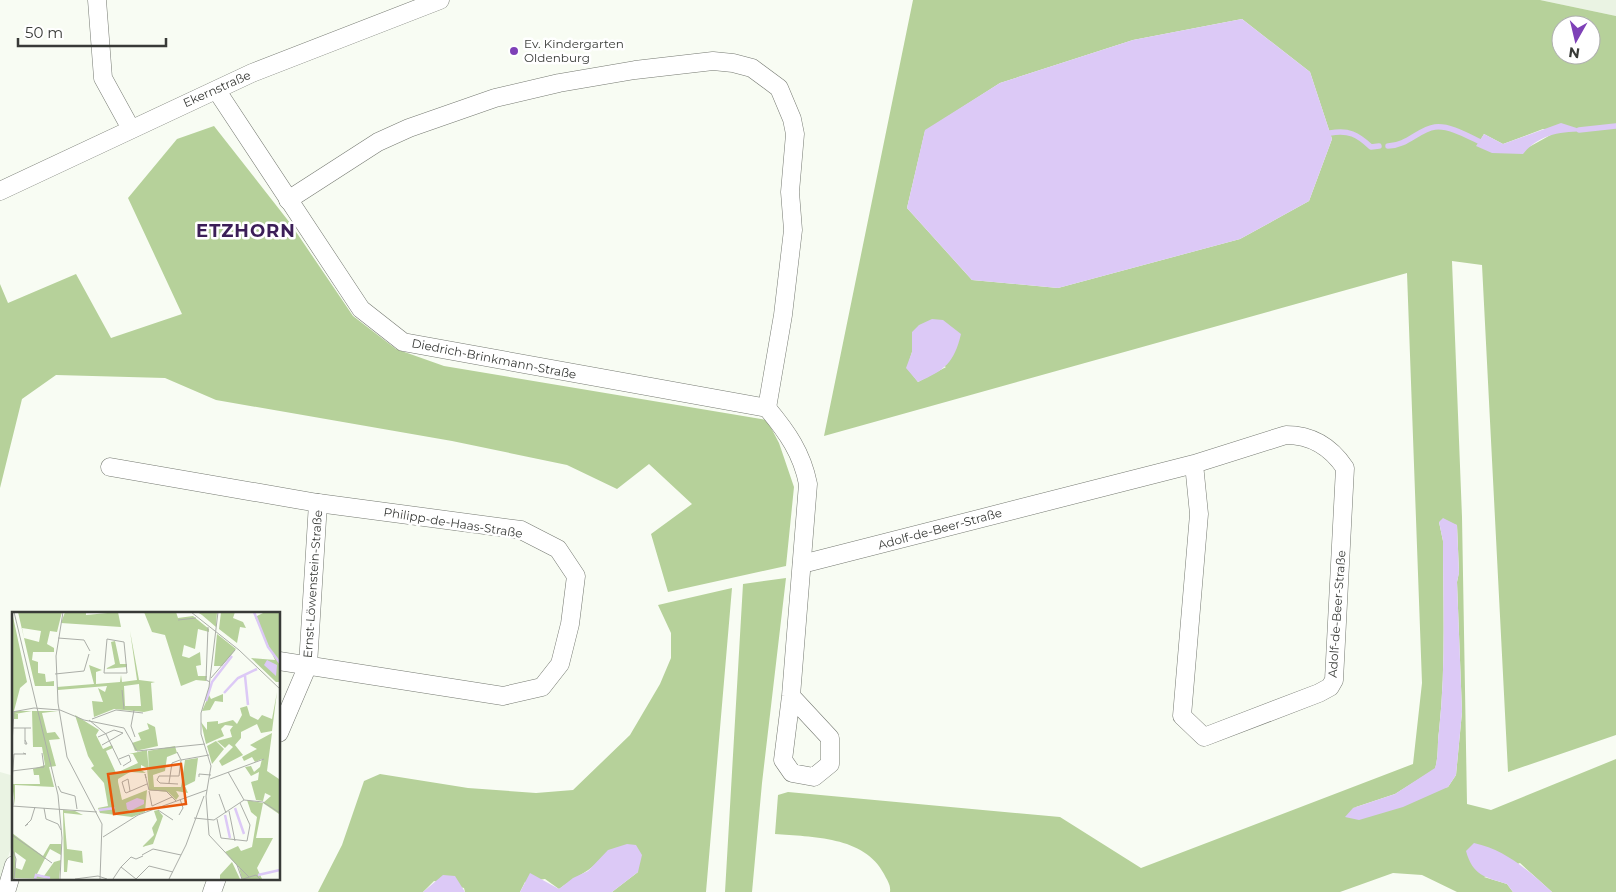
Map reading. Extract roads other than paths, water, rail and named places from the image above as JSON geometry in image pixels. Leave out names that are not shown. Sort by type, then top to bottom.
[{"type":"street","points":[[97,0],[103,78],[130,129]]},
{"type":"street","name":"Ekernstraße","points":[[0,191],[252,73],[440,0]]},
{"type":"street","points":[[288,200],[378,142],[409,128],[487,100],[542,86],[635,70],[713,61],[733,63],[752,68],[779,88],[792,119],[795,134],[790,192],[793,230],[783,316],[767,408],[796,446],[805,466],[808,484],[791,696]]},
{"type":"street","name":"Diedrich-Brinkmann-Straße","points":[[217,91],[361,309],[403,342],[767,408]]},
{"type":"street","name":"Adolf-de-Beer-Straße","points":[[802,564],[1194,464],[1286,435],[1299,435],[1330,450],[1344,468],[1334,680],[1330,688],[1204,737],[1182,716],[1199,514],[1194,464]]},
{"type":"street","name":"Philipp-de-Haas-Straße","points":[[110,468],[318,503],[521,530],[558,549],[576,576],[570,624],[560,664],[542,686],[503,696],[308,665]]},
{"type":"street","name":"Ernst-Löwenstein-Straße","points":[[280,731],[308,665],[318,503]]},
{"type":"street","name":"Ernst-Löwenstein-Straße","points":[[280,661],[308,665]]},
{"type":"street","points":[[6,892],[12,871]]},
{"type":"street","points":[[212,892],[216,880]]},
{"type":"waterway","points":[[1579,130],[1616,126]]},
{"type":"waterway","points":[[1388,146],[1407,141],[1429,128],[1435,127],[1454,130],[1485,144]]},
{"type":"waterway","points":[[1330,133],[1342,132],[1352,134],[1371,147],[1379,146]]},
{"type":"place","name":"Ev. Kindergarten Oldenburg","points":[[514,51]]},
{"type":"district","name":"ETZHORN","points":[[246,231]]}]
